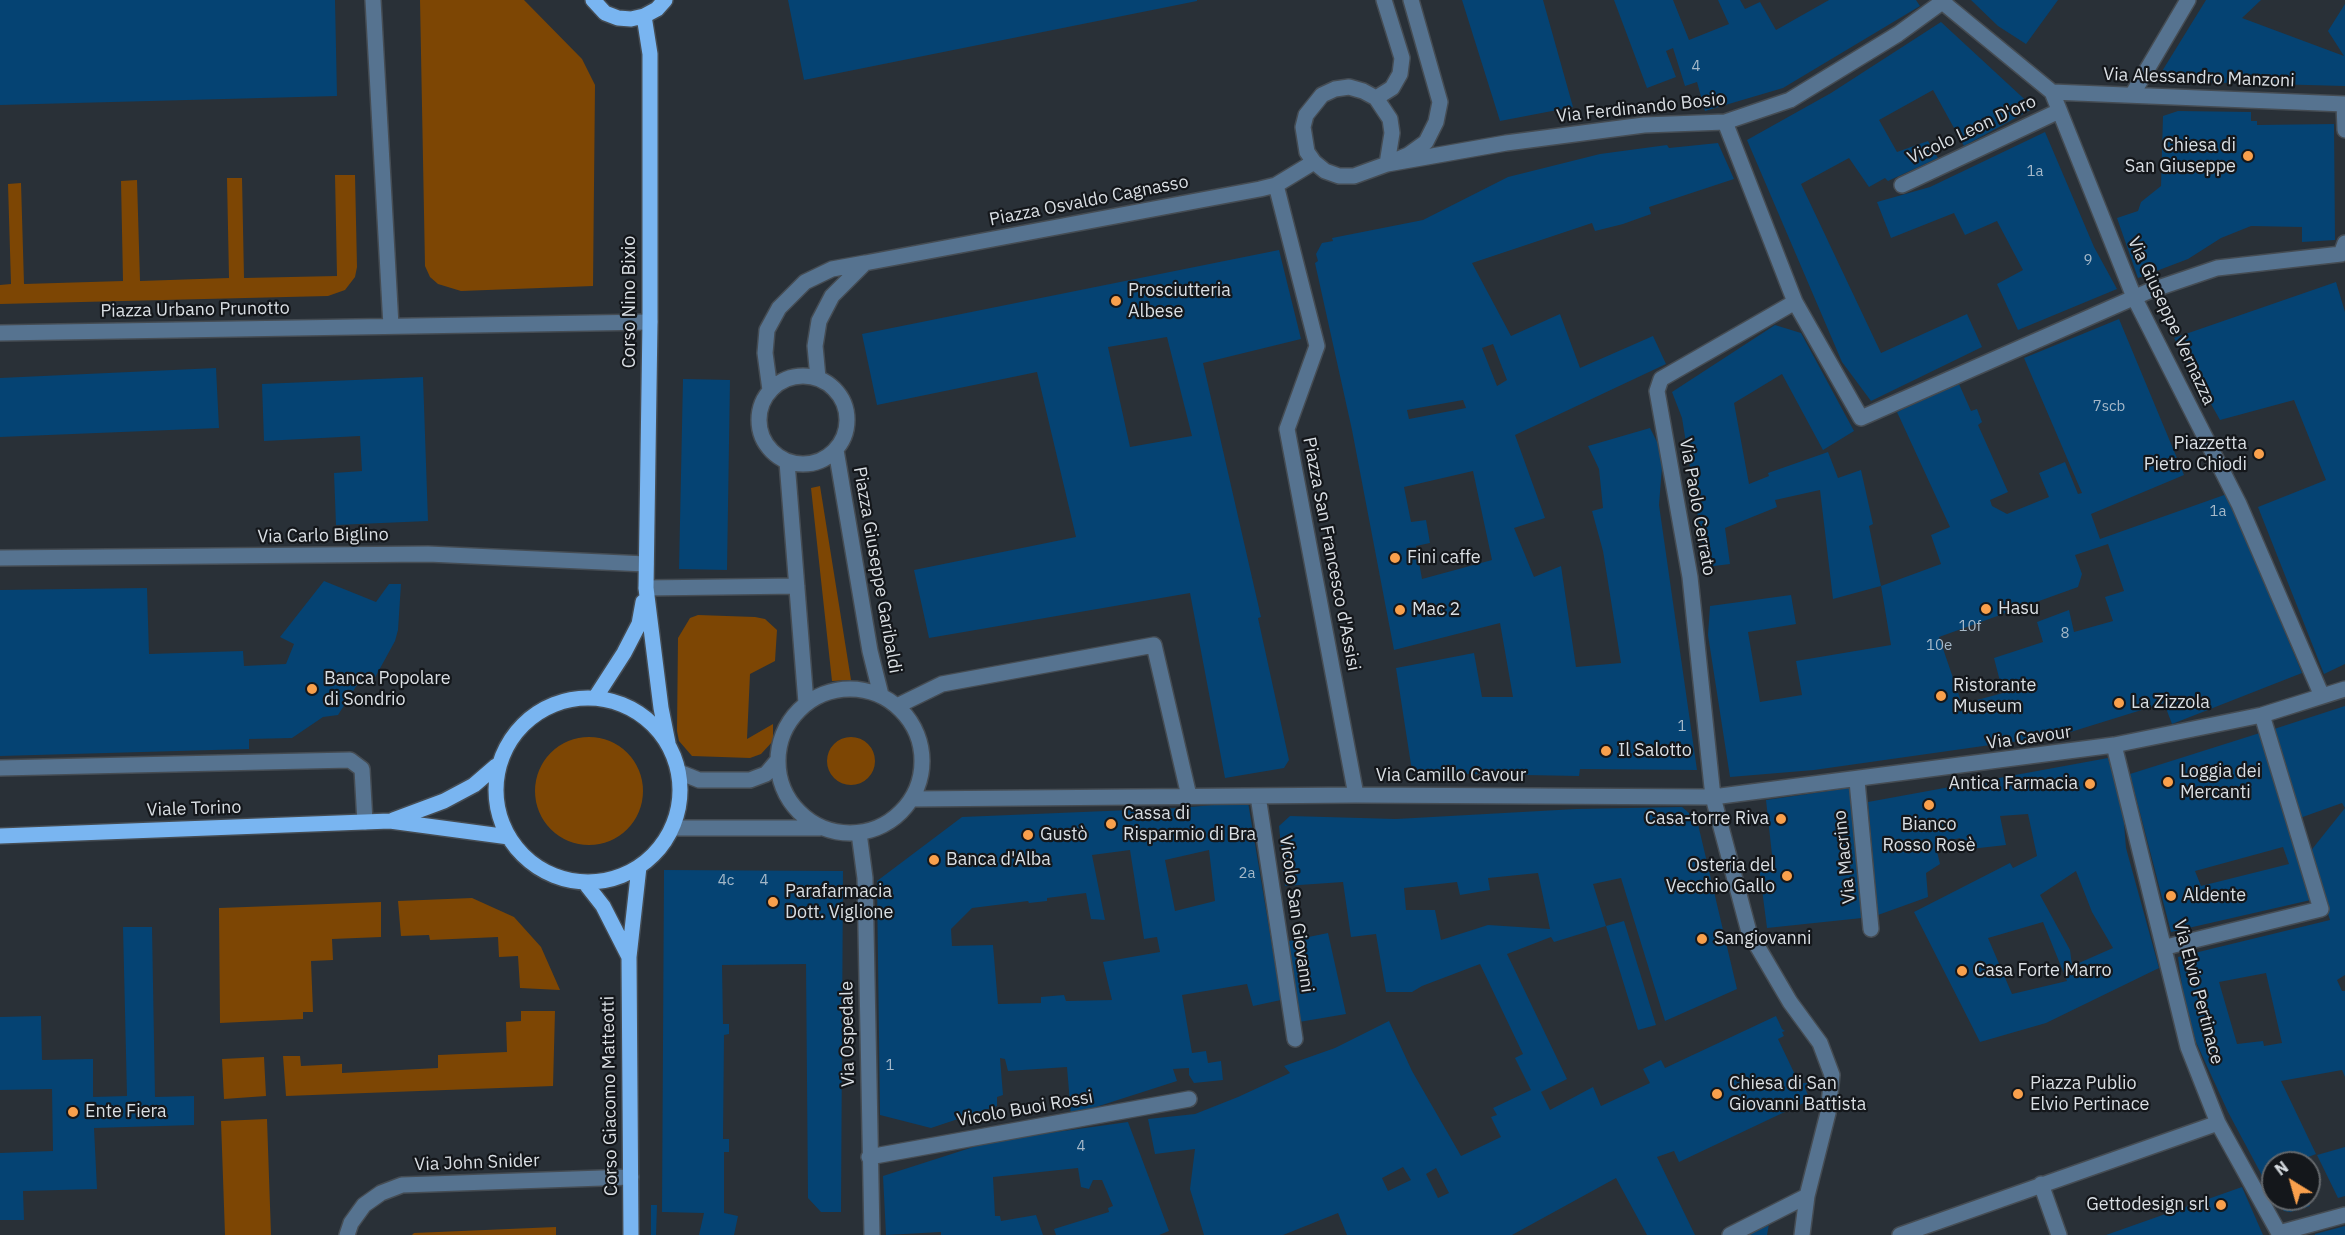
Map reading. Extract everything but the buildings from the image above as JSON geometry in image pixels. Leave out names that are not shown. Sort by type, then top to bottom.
[{"type":"main road","points":[[592,0],[605,13],[618,18],[644,16],[657,9],[665,0]]},
{"type":"main road","name":"Corso Nino Bixio","points":[[644,16],[650,54],[650,322],[646,588],[661,708],[668,743]]},
{"type":"main road","name":"Corso Nino Bixio","points":[[595,698],[624,653],[639,624],[646,588]]},
{"type":"main road","points":[[595,698],[622,704],[649,720],[668,743],[680,772],[680,802],[673,828],[659,850],[639,867],[616,879],[585,883],[555,877],[528,861],[509,837],[498,808],[496,766],[519,729],[541,711],[567,700],[595,698]]},
{"type":"main road","name":"Viale Torino","points":[[390,821],[444,801],[474,785],[496,766]]},
{"type":"main road","name":"Viale Torino","points":[[0,836],[390,821],[509,837]]},
{"type":"main road","name":"Corso Giacomo Matteotti","points":[[632,1235],[629,957],[639,867]]},
{"type":"main road","name":"Corso Giacomo Matteotti","points":[[585,883],[603,906],[629,957]]},
{"type":"street","points":[[373,0],[391,326]]},
{"type":"street","points":[[1376,98],[1392,88],[1400,74],[1402,58],[1384,0]]},
{"type":"street","points":[[1387,164],[1392,133],[1390,119],[1376,98],[1349,87],[1335,89],[1313,104],[1306,115],[1303,140],[1314,162],[1325,171],[1354,176],[1387,164],[1408,155],[1426,142],[1436,122],[1440,102],[1412,0]]},
{"type":"street","points":[[2132,95],[2188,0]]},
{"type":"street","points":[[1942,1],[2052,92]]},
{"type":"street","name":"Via Ferdinando Bosio","points":[[1387,164],[1506,143],[1644,124],[1725,122],[1790,100],[1898,34],[1942,1]]},
{"type":"street","name":"Via Alessandro Manzoni","points":[[2052,92],[2344,104]]},
{"type":"street","name":"Via Giuseppe Vernazza","points":[[2052,92],[2134,297],[2240,504],[2322,696]]},
{"type":"street","points":[[2344,104],[2345,130]]},
{"type":"street","name":"Vicolo Leon D'oro","points":[[1902,185],[2059,111]]},
{"type":"street","points":[[1725,122],[1795,302],[1861,418],[2134,297],[2217,268],[2341,254],[2345,243]]},
{"type":"street","name":"Piazza Osvaldo Cagnasso","points":[[770,390],[765,353],[767,330],[779,308],[805,282],[832,269],[1276,185],[1314,162]]},
{"type":"street","name":"Piazza San Francesco d'Assisi","points":[[1276,185],[1317,346],[1287,429],[1356,795]]},
{"type":"street","points":[[818,378],[815,346],[819,321],[832,296],[865,263]]},
{"type":"street","name":"Via Paolo Cerrato","points":[[1795,302],[1661,379],[1657,392],[1690,576],[1713,797],[1749,932],[1790,1002],[1820,1043],[1832,1075],[1828,1113],[1807,1196]]},
{"type":"street","name":"Piazza Urbano Prunotto","points":[[0,333],[650,322]]},
{"type":"street","points":[[801,375],[818,378],[833,387],[844,401],[848,418],[845,435],[836,450],[822,461],[805,465],[788,462],[773,453],[762,439],[758,422],[761,405],[770,390],[784,379],[801,375]]},
{"type":"street","name":"Piazza Giuseppe Garibaldi","points":[[836,450],[870,651],[881,695]]},
{"type":"street","points":[[788,462],[806,703]]},
{"type":"street","name":"Via Carlo Biglino","points":[[0,558],[428,554],[646,564]]},
{"type":"street","points":[[646,588],[797,586]]},
{"type":"street","points":[[897,706],[942,684],[1154,645],[1190,796]]},
{"type":"street","name":"Piazza Giuseppe Garibaldi","points":[[673,828],[820,828],[839,833],[859,833],[880,828],[898,816],[912,799],[921,770],[920,740],[911,721],[897,706],[881,695],[863,690],[844,689],[825,693],[806,703],[791,720],[781,739],[777,761],[781,783],[790,802],[804,817],[820,828]]},
{"type":"street","name":"Via Cavour","points":[[1713,797],[1857,781],[2114,745],[2262,715],[2345,689]]},
{"type":"street","points":[[2166,947],[2321,909],[2262,715]]},
{"type":"street","name":"Via Elvio Pertinace","points":[[2114,745],[2166,947],[2188,1047],[2218,1123],[2279,1234]]},
{"type":"street","points":[[0,768],[350,760],[362,770],[365,822]]},
{"type":"street","points":[[680,772],[699,780],[750,780],[766,774],[777,761]]},
{"type":"street","name":"Via Macrino","points":[[1857,781],[1871,929]]},
{"type":"street","name":"Via Camillo Cavour","points":[[912,799],[1356,795],[1713,797]]},
{"type":"street","name":"Vicolo San Giovanni","points":[[1258,796],[1295,1039]]},
{"type":"street","name":"Via Ospedale","points":[[859,833],[866,878],[868,1157],[872,1235]]},
{"type":"street","name":"Vicolo Buoi Rossi","points":[[868,1157],[1189,1099]]},
{"type":"street","points":[[1900,1235],[2218,1123]]},
{"type":"street","name":"Via John Snider","points":[[347,1235],[351,1222],[364,1205],[381,1192],[402,1185],[631,1177]]},
{"type":"street","points":[[2041,1184],[2059,1235]]},
{"type":"street","points":[[1730,1235],[1807,1196]]},
{"type":"street","points":[[1802,1235],[1807,1196]]},
{"type":"street","points":[[2279,1234],[2345,1215]]},
{"type":"shaded area","points":[[420,0],[524,0],[582,59],[595,85],[593,286],[461,291],[438,284],[430,277],[425,266]]},
{"type":"shaded area","points":[[335,175],[355,175],[357,267],[355,277],[345,290],[328,296],[0,304],[0,285],[11,284],[8,184],[21,183],[24,284],[123,281],[121,181],[137,180],[140,281],[229,278],[227,178],[242,178],[244,278],[337,276]]},
{"type":"shaded area","points":[[820,486],[851,680],[832,681],[811,488]]},
{"type":"shaded area","points":[[698,615],[755,617],[765,619],[777,630],[775,661],[750,674],[747,739],[773,724],[773,741],[761,754],[750,758],[692,756],[679,741],[677,731],[678,638],[690,618]]},
{"type":"shaded area","points":[[589,737],[610,741],[627,753],[639,770],[643,791],[639,812],[627,829],[610,841],[589,845],[568,841],[551,829],[539,812],[535,791],[539,770],[551,753],[568,741]]},
{"type":"shaded area","points":[[851,737],[868,744],[875,761],[868,778],[851,785],[834,778],[827,761],[834,744]]},
{"type":"shaded area","points":[[472,898],[514,917],[541,947],[560,990],[520,988],[518,956],[499,957],[498,937],[430,940],[429,935],[401,936],[398,901]]},
{"type":"shaded area","points":[[381,902],[381,937],[332,939],[333,960],[311,961],[313,1012],[303,1012],[303,1019],[220,1023],[219,908]]},
{"type":"shaded area","points":[[521,1011],[555,1011],[553,1086],[286,1096],[283,1056],[300,1056],[301,1066],[342,1064],[342,1073],[438,1068],[438,1055],[507,1052],[506,1022],[521,1021]]},
{"type":"shaded area","points":[[264,1057],[266,1096],[224,1099],[222,1059]]},
{"type":"shaded area","points":[[267,1119],[271,1235],[225,1235],[221,1121]]},
{"type":"shaded area","points":[[556,1227],[556,1235],[412,1235],[414,1233]]},
{"type":"place","name":"Chiesa di San Giuseppe","points":[[2248,156]]},
{"type":"place","name":"Prosciutteria Albese","points":[[1116,301]]},
{"type":"place","name":"Piazzetta Pietro Chiodi","points":[[2259,454]]},
{"type":"place","name":"Fini caffe","points":[[1395,558]]},
{"type":"place","name":"Hasu","points":[[1986,609]]},
{"type":"place","name":"Mac 2","points":[[1400,610]]},
{"type":"place","name":"Banca Popolare di Sondrio","points":[[312,689]]},
{"type":"place","name":"Ristorante Museum","points":[[1941,696]]},
{"type":"place","name":"La Zizzola","points":[[2119,703]]},
{"type":"place","name":"Il Salotto","points":[[1606,751]]},
{"type":"place","name":"Loggia dei Mercanti","points":[[2168,782]]},
{"type":"place","name":"Antica Farmacia","points":[[2090,784]]},
{"type":"place","name":"Bianco Rosso Rosè","points":[[1929,805]]},
{"type":"place","name":"Casa-torre Riva","points":[[1781,819]]},
{"type":"place","name":"Cassa di Risparmio di Bra","points":[[1111,824]]},
{"type":"place","name":"Gustò","points":[[1028,835]]},
{"type":"place","name":"Banca d'Alba","points":[[934,860]]},
{"type":"place","name":"Osteria del Vecchio Gallo","points":[[1787,876]]},
{"type":"place","name":"Aldente","points":[[2171,896]]},
{"type":"place","name":"Parafarmacia Dott. Viglione","points":[[773,902]]},
{"type":"place","name":"Sangiovanni","points":[[1702,939]]},
{"type":"place","name":"Casa Forte Marro","points":[[1962,971]]},
{"type":"place","name":"Chiesa di San Giovanni Battista","points":[[1717,1094]]},
{"type":"place","name":"Piazza Publio Elvio Pertinace","points":[[2018,1094]]},
{"type":"place","name":"Ente Fiera","points":[[73,1112]]},
{"type":"place","name":"Gettodesign srl","points":[[2221,1205]]}]
